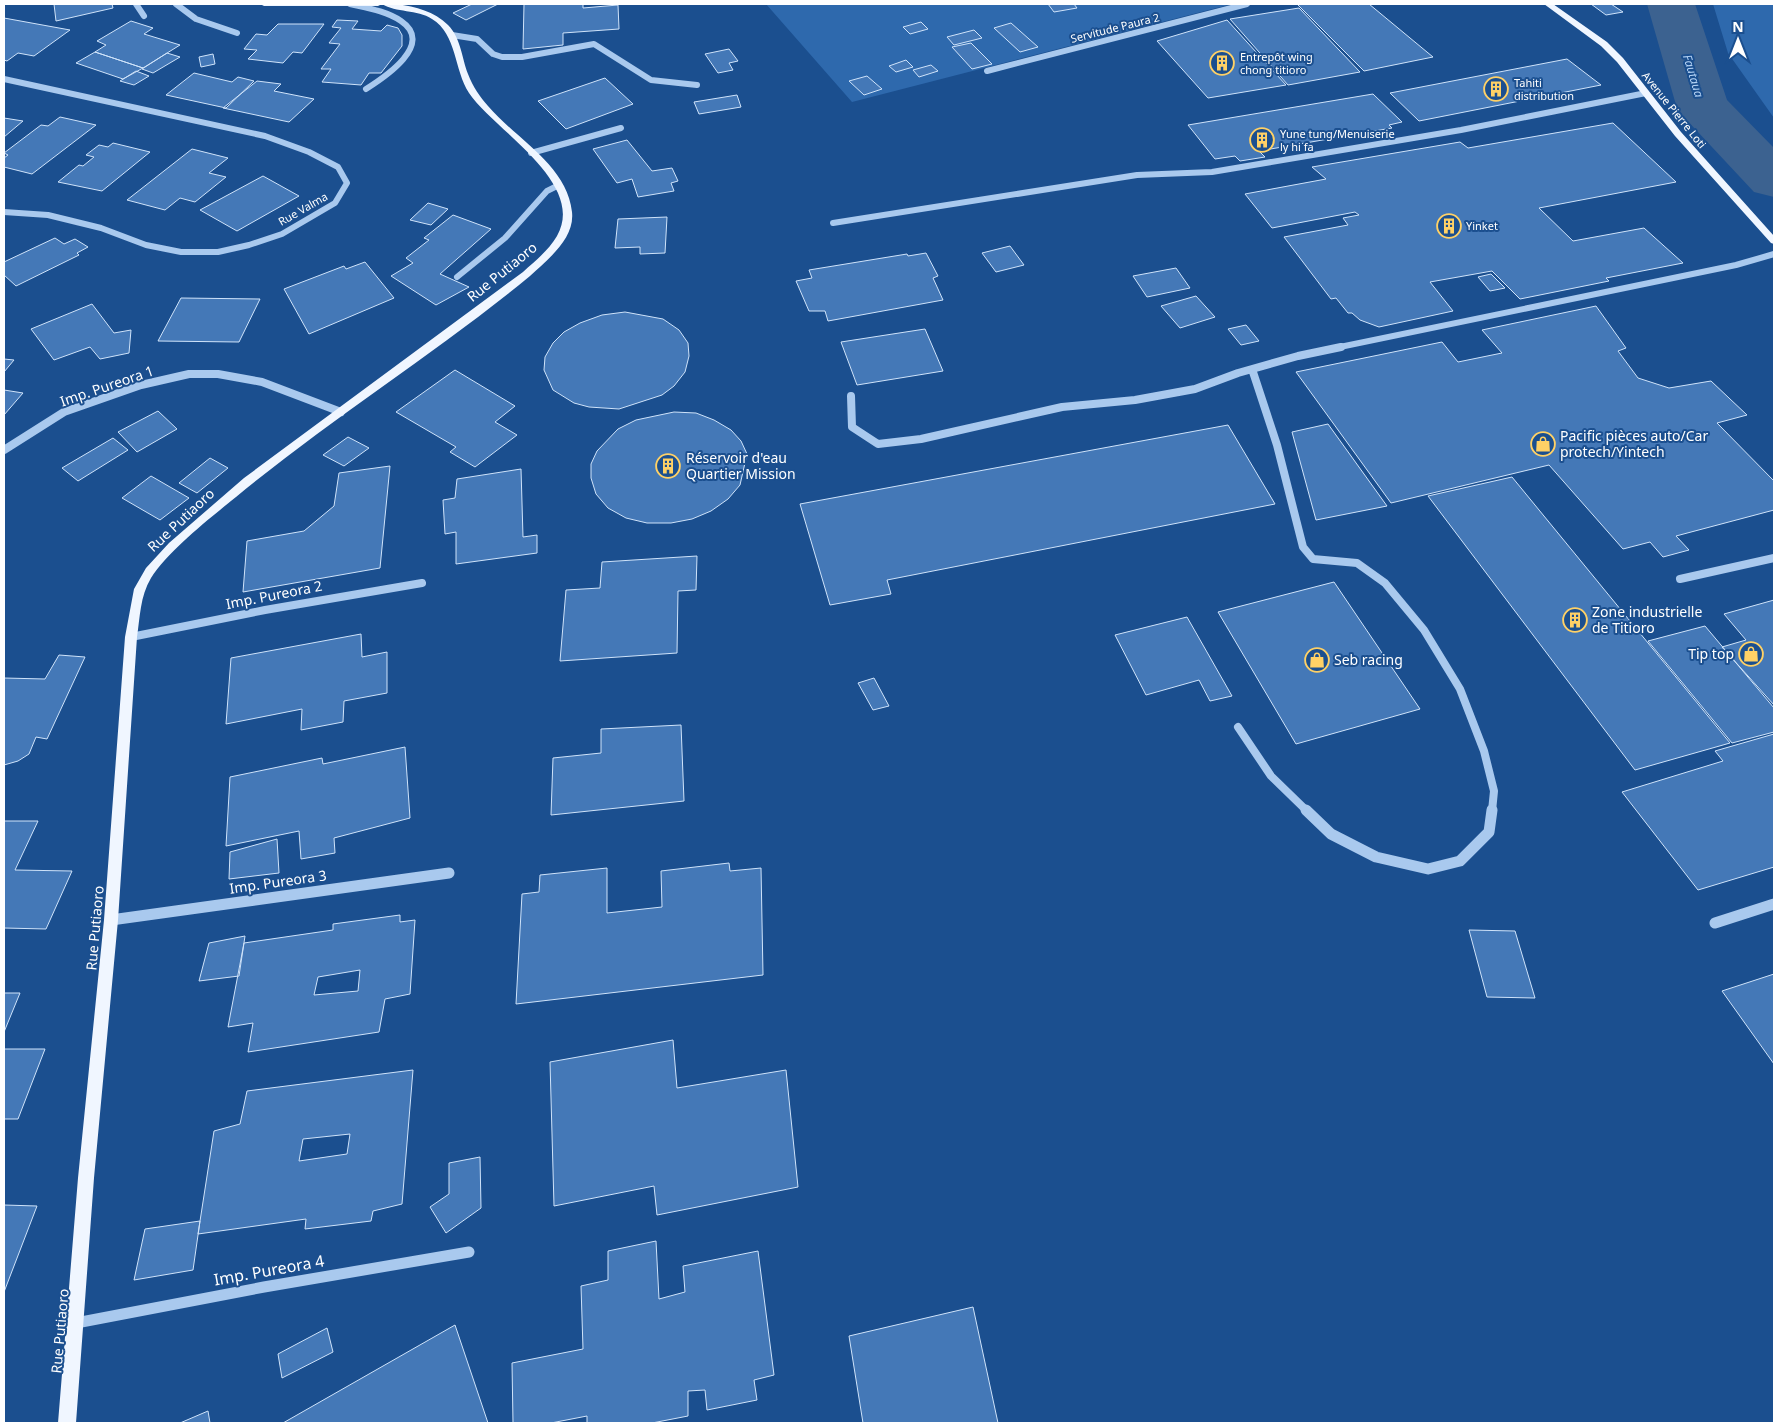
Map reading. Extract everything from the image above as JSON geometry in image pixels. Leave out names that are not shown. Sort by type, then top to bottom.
[{"type":"main road","points":[[264,4],[378,4]]},
{"type":"main road","name":"Rue Putiaoro","points":[[67,1423],[86,1178],[111,920],[131,637],[136,601],[147,574],[175,542],[244,484],[501,294],[549,253],[564,233],[568,215],[566,197],[554,176],[484,106],[467,84],[447,25],[431,14],[409,6],[385,4]]},
{"type":"main road","name":"Avenue Pierre Loti","points":[[1548,4],[1604,44],[1620,60],[1717,179],[1774,241]]},
{"type":"street","points":[[136,4],[144,16]]},
{"type":"street","points":[[176,4],[180,9],[195,18],[238,33]]},
{"type":"street","points":[[350,4],[392,17],[408,27],[413,35],[411,48],[402,62],[391,73],[366,89]]},
{"type":"street","name":"Servitude Paura 2","points":[[987,71],[1247,4]]},
{"type":"street","points":[[452,36],[477,39],[492,54],[502,57],[522,57],[594,44],[651,80],[697,85]]},
{"type":"street","name":"Rue Valma","points":[[4,79],[264,136],[309,152],[338,168],[347,183],[335,203],[310,219],[274,237],[218,252],[181,252],[146,245],[102,228],[48,214],[22,213]]},
{"type":"street","points":[[833,223],[1137,175],[1212,172],[1461,130],[1646,93]]},
{"type":"street","points":[[531,153],[621,128]]},
{"type":"street","points":[[457,277],[505,238],[547,192],[559,185]]},
{"type":"street","points":[[4,212],[22,213]]},
{"type":"street","points":[[4,220],[22,213]]},
{"type":"street","points":[[851,396],[852,427],[878,444],[921,439],[1062,407],[1135,400],[1196,388],[1298,356],[1736,265],[1774,254]]},
{"type":"street","points":[[1238,727],[1271,776],[1331,834],[1376,857],[1428,869],[1460,861],[1489,832],[1494,792],[1484,750],[1460,688],[1424,630],[1385,583],[1357,563],[1314,559],[1303,546],[1278,445],[1252,369]]},
{"type":"street","name":"Imp. Pureora 1","points":[[4,450],[64,412],[141,385],[189,374],[218,374],[262,382],[341,412]]},
{"type":"street","points":[[1680,579],[1774,558]]},
{"type":"street","name":"Imp. Pureora 2","points":[[131,637],[256,612],[422,583]]},
{"type":"street","name":"Imp. Pureora 3","points":[[111,920],[450,873]]},
{"type":"street","points":[[1715,922],[1774,904]]},
{"type":"street","name":"Imp. Pureora 4","points":[[76,1323],[264,1287],[469,1252]]},
{"type":"shaded area","points":[[766,4],[1232,4],[852,102]]},
{"type":"shaded area","points":[[1713,4],[1774,4],[1774,118],[1728,53]]},
{"type":"building","points":[[54,4],[112,4],[113,8],[56,21]]},
{"type":"building","points":[[472,4],[498,4],[466,20],[453,13]]},
{"type":"building","points":[[524,4],[583,4],[583,8],[618,5],[619,29],[563,33],[563,45],[523,49]]},
{"type":"building","points":[[1048,4],[1074,4],[1077,8],[1054,12]]},
{"type":"building","name":"Entrepôt wing chong titioro","points":[[1297,4],[1369,4],[1433,57],[1364,71]]},
{"type":"building","points":[[1591,4],[1611,4],[1623,12],[1606,15]]},
{"type":"building","name":"Entrepôt wing chong titioro","points":[[1299,8],[1360,72],[1288,85],[1230,19]]},
{"type":"building","points":[[4,18],[70,30],[34,56],[18,53],[7,61],[4,60]]},
{"type":"building","points":[[337,20],[358,21],[352,29],[381,31],[387,25],[398,28],[402,35],[402,46],[381,73],[369,73],[361,85],[322,82],[331,69],[321,69],[340,44],[329,43],[341,28],[332,27]]},
{"type":"building","name":"Entrepôt wing chong titioro","points":[[1227,20],[1286,85],[1208,98],[1157,41]]},
{"type":"building","points":[[131,21],[153,28],[144,34],[180,45],[143,68],[95,52],[106,45],[97,41]]},
{"type":"building","points":[[921,22],[928,29],[910,34],[903,27]]},
{"type":"building","points":[[1011,23],[1038,47],[1020,52],[994,28]]},
{"type":"building","points":[[278,24],[324,24],[302,53],[293,52],[283,63],[248,59],[257,50],[244,49],[256,34],[267,35]]},
{"type":"building","points":[[974,30],[982,38],[954,45],[947,37]]},
{"type":"building","points":[[971,43],[992,64],[972,69],[952,47]]},
{"type":"building","points":[[729,49],[738,61],[729,63],[733,70],[718,73],[705,54]]},
{"type":"building","points":[[95,52],[143,68],[123,79],[76,63]]},
{"type":"building","points":[[167,53],[180,57],[153,73],[142,69]]},
{"type":"building","points":[[213,54],[215,64],[201,67],[199,57]]},
{"type":"building","name":"Tahiti distribution","points":[[1567,59],[1601,85],[1419,121],[1390,93]]},
{"type":"building","points":[[906,60],[913,67],[896,72],[889,66]]},
{"type":"building","points":[[931,65],[938,71],[919,77],[913,70]]},
{"type":"building","points":[[136,71],[149,76],[134,85],[120,81]]},
{"type":"building","points":[[194,73],[232,82],[238,77],[254,81],[226,108],[166,95]]},
{"type":"building","points":[[867,76],[882,89],[864,95],[849,81]]},
{"type":"building","points":[[605,78],[633,104],[566,129],[538,101]]},
{"type":"building","points":[[257,81],[281,84],[274,91],[314,99],[289,122],[223,108]]},
{"type":"building","name":"Yune tung/Menuiserie ly hi fa","points":[[1373,94],[1402,122],[1389,125],[1392,128],[1259,151],[1265,157],[1240,161],[1235,156],[1215,159],[1188,125]]},
{"type":"building","points":[[737,95],[741,107],[699,114],[694,102]]},
{"type":"building","points":[[60,117],[96,125],[32,174],[4,167],[4,158],[8,155],[4,153],[41,125],[48,126]]},
{"type":"building","points":[[4,118],[23,121],[4,137]]},
{"type":"building","name":"Yinket","points":[[1613,123],[1676,182],[1539,208],[1573,241],[1644,228],[1683,263],[1606,278],[1609,281],[1520,299],[1492,271],[1430,282],[1453,311],[1379,327],[1360,320],[1352,313],[1348,313],[1336,298],[1331,299],[1284,237],[1348,225],[1343,218],[1359,215],[1355,212],[1272,228],[1245,194],[1326,179],[1312,167],[1460,142],[1468,148]]},
{"type":"building","points":[[627,140],[652,171],[672,168],[678,181],[671,183],[674,191],[638,197],[632,179],[617,183],[593,149]]},
{"type":"building","points":[[113,143],[150,152],[102,191],[58,182],[79,165],[83,166],[94,157],[86,155],[99,145],[108,147]]},
{"type":"building","points":[[192,149],[228,158],[209,173],[226,177],[195,202],[180,198],[165,210],[127,200]]},
{"type":"building","points":[[263,176],[299,196],[237,231],[200,210]]},
{"type":"building","points":[[428,203],[448,209],[431,225],[410,220]]},
{"type":"building","points":[[453,215],[491,229],[440,274],[469,287],[436,305],[391,276],[413,263],[406,258],[429,240],[424,238]]},
{"type":"building","points":[[667,217],[665,253],[640,254],[640,247],[615,248],[618,219]]},
{"type":"building","points":[[55,238],[64,244],[75,239],[88,247],[77,253],[79,255],[16,286],[4,275],[4,262]]},
{"type":"building","points":[[1010,246],[1024,265],[996,272],[982,253]]},
{"type":"building","points":[[926,253],[938,276],[933,278],[943,300],[828,321],[825,311],[809,311],[796,281],[812,278],[809,270],[907,254],[908,256]]},
{"type":"building","points":[[365,262],[394,298],[309,334],[284,289],[344,266],[346,269]]},
{"type":"building","points":[[1176,268],[1190,288],[1147,297],[1133,276]]},
{"type":"building","points":[[1491,274],[1505,288],[1490,291],[1478,277]]},
{"type":"building","points":[[1196,296],[1215,317],[1180,328],[1161,306]]},
{"type":"building","points":[[181,298],[260,299],[239,342],[158,341]]},
{"type":"building","points":[[92,304],[114,333],[131,330],[129,353],[100,359],[90,347],[54,360],[31,329]]},
{"type":"building","name":"Pacific pièces auto/Car protech/Yintech","points":[[1596,306],[1626,348],[1618,351],[1638,378],[1669,388],[1711,381],[1747,415],[1717,423],[1774,481],[1774,510],[1676,536],[1689,550],[1663,557],[1650,542],[1623,549],[1549,465],[1391,503],[1296,372],[1442,342],[1458,362],[1502,353],[1482,330]]},
{"type":"building","points":[[625,312],[663,319],[679,330],[688,343],[689,356],[685,372],[674,386],[662,395],[619,409],[589,407],[574,403],[553,390],[544,370],[545,357],[553,343],[564,332],[580,323],[602,315]]},
{"type":"building","points":[[1246,325],[1259,341],[1241,345],[1228,329]]},
{"type":"building","points":[[925,329],[943,371],[857,385],[841,342]]},
{"type":"building","points":[[4,359],[14,360],[4,372]]},
{"type":"building","points":[[455,370],[515,406],[495,422],[517,435],[475,467],[450,452],[456,447],[396,412]]},
{"type":"building","points":[[4,390],[23,393],[4,415]]},
{"type":"building","points":[[158,411],[177,429],[137,452],[118,432]]},
{"type":"building","name":"Réservoir d'eau Quartier Mission","points":[[674,412],[696,413],[714,420],[731,430],[741,441],[747,454],[740,485],[728,499],[711,511],[692,519],[671,523],[647,523],[626,518],[608,508],[596,494],[591,478],[591,464],[597,451],[618,429],[636,420]]},
{"type":"building","points":[[1328,424],[1387,506],[1316,520],[1292,432]]},
{"type":"building","points":[[1228,425],[1275,504],[887,580],[891,594],[830,605],[800,504]]},
{"type":"building","points":[[348,437],[369,448],[344,466],[323,455]]},
{"type":"building","points":[[113,438],[128,450],[78,481],[62,468]]},
{"type":"building","points":[[210,458],[228,468],[197,493],[179,483]]},
{"type":"building","points":[[390,466],[380,568],[243,592],[247,541],[304,531],[334,506],[339,473]]},
{"type":"building","points":[[521,469],[523,537],[537,535],[537,553],[456,564],[456,532],[445,534],[443,500],[455,498],[457,479]]},
{"type":"building","points":[[151,476],[189,498],[160,520],[122,498]]},
{"type":"building","name":"Zone industrielle de Titioro","points":[[1512,477],[1730,743],[1635,770],[1428,496]]},
{"type":"building","points":[[697,556],[696,590],[678,591],[677,653],[560,661],[566,590],[600,588],[602,562]]},
{"type":"building","name":"Seb racing","points":[[1334,582],[1420,709],[1296,744],[1218,612]]},
{"type":"building","name":"Tip top","points":[[1774,600],[1774,705],[1722,647],[1746,640],[1724,614]]},
{"type":"building","points":[[1187,617],[1232,696],[1210,701],[1199,680],[1146,695],[1115,635]]},
{"type":"building","name":"Zone industrielle de Titioro","points":[[1705,626],[1774,708],[1774,732],[1732,743],[1648,641]]},
{"type":"building","points":[[361,634],[362,657],[387,652],[387,693],[344,701],[343,722],[301,730],[302,709],[226,724],[231,658]]},
{"type":"building","points":[[59,655],[85,657],[47,739],[36,737],[29,754],[18,761],[4,765],[4,678],[45,679]]},
{"type":"building","points":[[874,678],[889,706],[873,710],[858,683]]},
{"type":"building","points":[[681,725],[684,801],[551,815],[553,758],[601,753],[601,729]]},
{"type":"building","points":[[1774,734],[1774,867],[1698,890],[1622,792],[1723,761],[1715,751]]},
{"type":"building","points":[[405,747],[410,818],[334,838],[335,853],[301,859],[299,831],[226,846],[230,777],[322,758],[323,764]]},
{"type":"building","points":[[4,821],[38,821],[15,870],[72,871],[46,929],[4,928]]},
{"type":"building","points":[[277,839],[279,873],[229,879],[230,852]]},
{"type":"building","points":[[729,863],[730,871],[761,868],[763,975],[516,1004],[522,894],[539,892],[540,875],[607,868],[607,913],[662,907],[661,871]]},
{"type":"building","points":[[400,915],[400,922],[415,920],[410,994],[385,999],[379,1032],[248,1052],[253,1023],[228,1027],[244,943],[333,930],[333,924]],"holes":[[[360,970],[358,991],[314,995],[318,977]]]},
{"type":"building","points":[[1469,930],[1515,931],[1535,998],[1487,997]]},
{"type":"building","points":[[245,936],[239,976],[199,981],[209,943]]},
{"type":"building","points":[[1774,974],[1774,1064],[1722,991]]},
{"type":"building","points":[[4,993],[20,993],[4,1032]]},
{"type":"building","points":[[673,1040],[677,1088],[786,1070],[798,1187],[657,1215],[654,1186],[554,1206],[550,1062]]},
{"type":"building","points":[[4,1049],[45,1049],[18,1119],[4,1119]]},
{"type":"building","points":[[413,1070],[402,1204],[373,1211],[371,1221],[305,1229],[306,1219],[198,1234],[214,1131],[240,1124],[247,1091]],"holes":[[[350,1134],[347,1154],[299,1161],[303,1139]]]},
{"type":"building","points":[[480,1157],[481,1208],[446,1233],[430,1207],[449,1194],[449,1163]]},
{"type":"building","points":[[4,1205],[37,1206],[4,1292]]},
{"type":"building","points":[[200,1221],[193,1270],[134,1280],[145,1229]]},
{"type":"building","points":[[656,1241],[659,1299],[685,1292],[683,1266],[758,1251],[774,1375],[754,1380],[757,1400],[707,1410],[705,1390],[688,1391],[688,1416],[652,1423],[587,1423],[587,1416],[551,1423],[513,1423],[512,1363],[583,1349],[581,1286],[608,1280],[608,1251]]},
{"type":"building","points":[[973,1307],[998,1423],[863,1423],[849,1336]]},
{"type":"building","points":[[455,1325],[488,1423],[283,1423]]},
{"type":"building","points":[[327,1328],[333,1352],[282,1378],[278,1354]]},
{"type":"building","points":[[208,1411],[210,1423],[180,1423]]},
{"type":"waterway","name":"Fautaua","points":[[1671,4],[1702,105],[1774,180]]},
{"type":"place","name":"Entrepôt wing chong titioro","points":[[1222,63]]},
{"type":"place","name":"Tahiti distribution","points":[[1496,89]]},
{"type":"place","name":"Yune tung/Menuiserie ly hi fa","points":[[1262,140]]},
{"type":"place","name":"Yinket","points":[[1449,226]]},
{"type":"place","name":"Pacific pièces auto/Car protech/Yintech","points":[[1543,444]]},
{"type":"place","name":"Réservoir d'eau Quartier Mission","points":[[668,466]]},
{"type":"place","name":"Zone industrielle de Titioro","points":[[1575,620]]},
{"type":"place","name":"Tip top","points":[[1751,654]]},
{"type":"place","name":"Seb racing","points":[[1317,660]]}]
